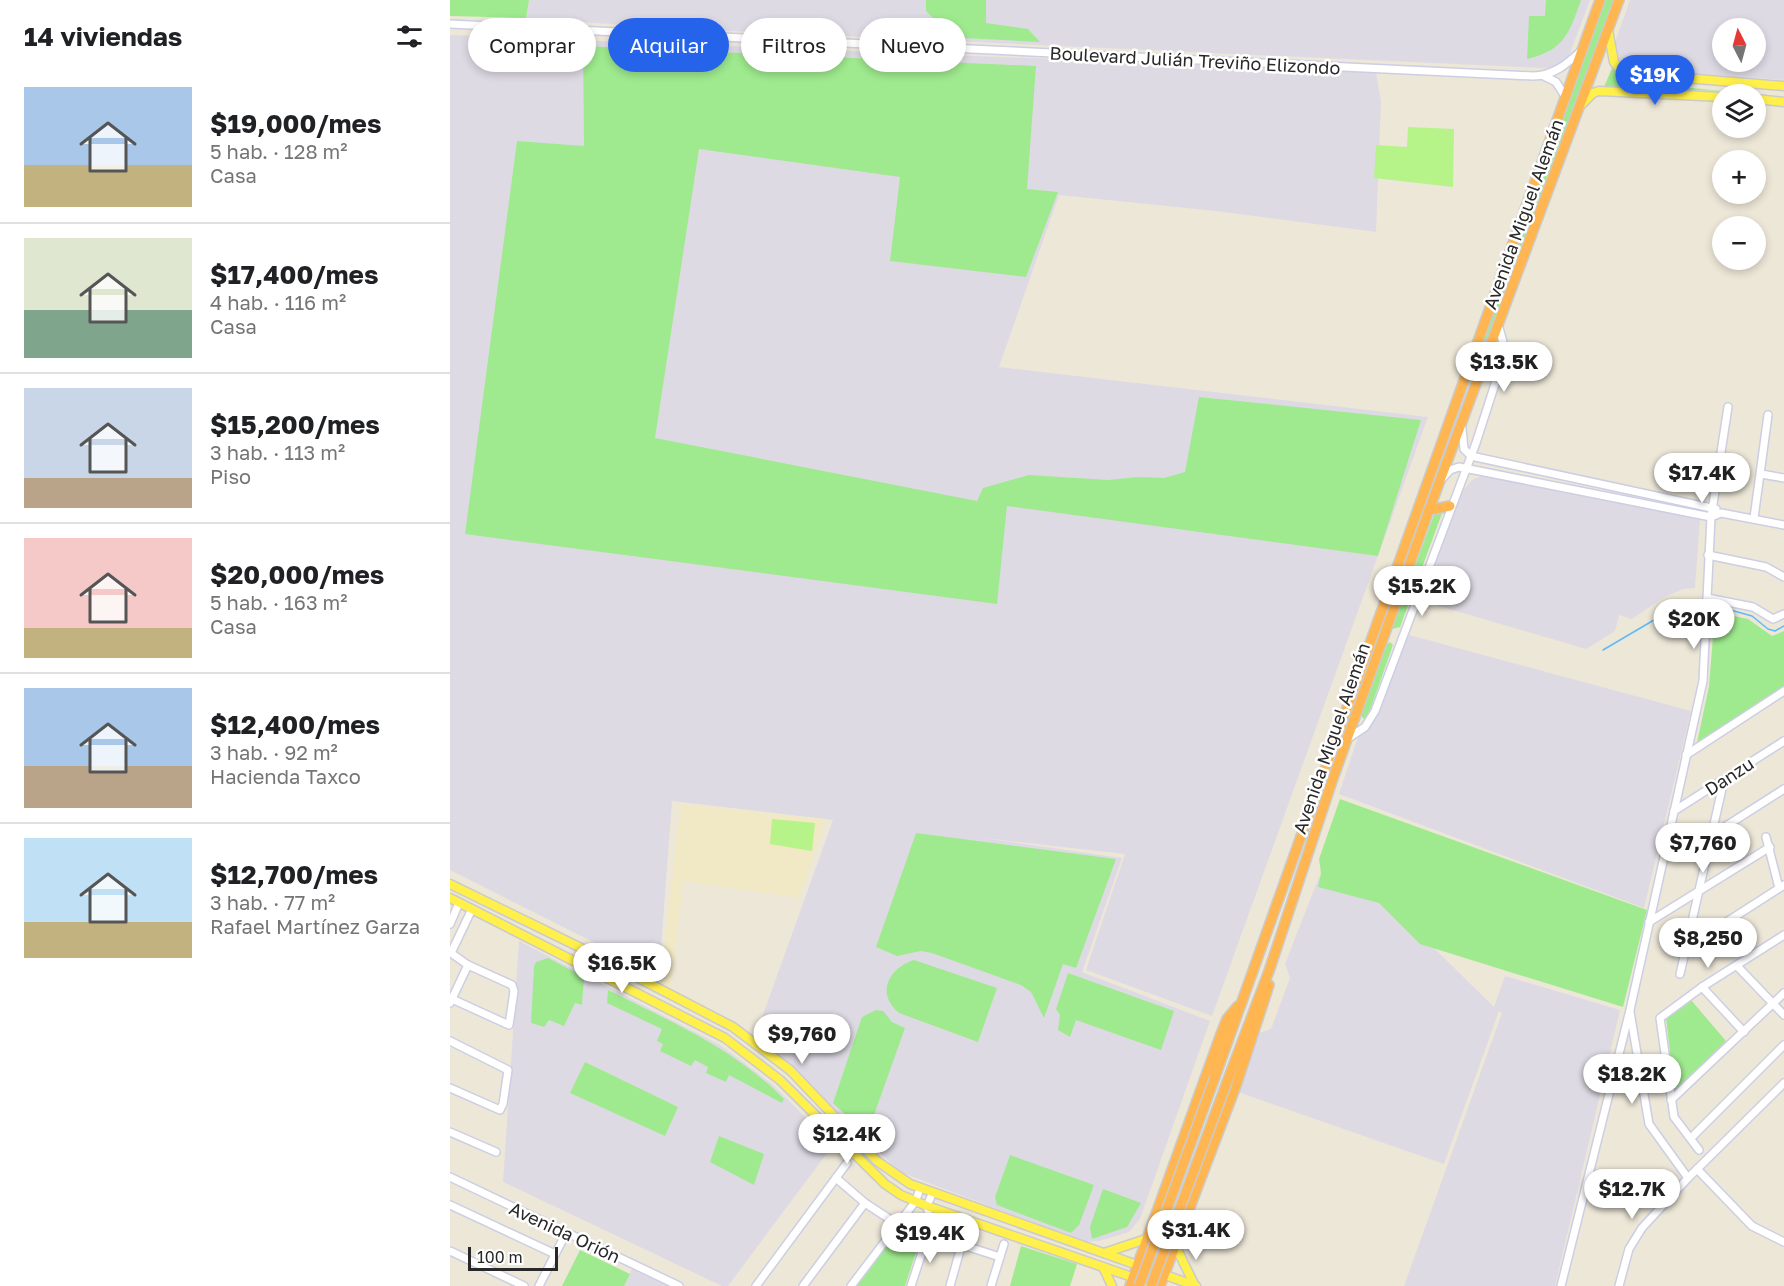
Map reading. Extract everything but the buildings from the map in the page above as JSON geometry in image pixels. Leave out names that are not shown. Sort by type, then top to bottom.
[{"type":"highway","name":"Avenida Miguel Alemán","points":[[1134,1283],[1215,1077],[1600,0]]},
{"type":"highway","name":"Avenida Miguel Alemán","points":[[1151,1286],[1269,971],[1347,739],[1429,510],[1499,328],[1619,0]]},
{"type":"highway","points":[[1429,510],[1450,506]]},
{"type":"highway","points":[[1159,1286],[1261,1011],[1269,985],[1269,971]]},
{"type":"highway","points":[[1134,1283],[1146,1239],[1225,1023],[1242,1002]]},
{"type":"highway","points":[[1153,1222],[1158,1231],[1180,1233]]},
{"type":"main road","points":[[1608,30],[1614,62],[1623,73],[1784,88]]},
{"type":"main road","points":[[1766,89],[1784,88]]},
{"type":"main road","points":[[1582,105],[1593,93],[1599,92],[1712,92]]},
{"type":"main road","points":[[1766,100],[1784,102]]},
{"type":"main road","points":[[450,884],[733,1027],[790,1071],[877,1161],[920,1189],[1195,1286]]},
{"type":"main road","points":[[450,898],[724,1038],[780,1080],[885,1184],[915,1202],[1102,1268],[1134,1283],[1159,1286]]},
{"type":"main road","points":[[601,975],[624,981],[629,974]]},
{"type":"main road","points":[[1103,1253],[1146,1239]]},
{"type":"main road","points":[[1175,1245],[1195,1286]]},
{"type":"main road","points":[[1102,1268],[1112,1286]]},
{"type":"street","name":"Boulevard Julián Treviño Elizondo","points":[[450,24],[1544,76]]},
{"type":"street","points":[[1544,76],[1564,66],[1582,50]]},
{"type":"street","points":[[1544,76],[1556,82],[1565,96]]},
{"type":"street","points":[[1347,739],[1365,727],[1375,711],[1450,506],[1471,456],[1503,358],[1503,342],[1499,328]]},
{"type":"street","points":[[1561,1286],[1612,1074],[1630,1010],[1701,692],[1706,660],[1711,517],[1728,407]]},
{"type":"street","points":[[1754,518],[1768,415]]},
{"type":"street","points":[[1462,422],[1462,444],[1471,456],[1714,507],[1721,513]]},
{"type":"street","points":[[1438,486],[1450,470],[1466,469],[1711,517],[1721,513],[1784,525]]},
{"type":"street","points":[[1761,474],[1784,478]]},
{"type":"street","points":[[1708,555],[1766,567],[1784,577]]},
{"type":"street","points":[[1707,603],[1754,607],[1773,619],[1784,614]]},
{"type":"street","points":[[1686,755],[1784,691]]},
{"type":"street","name":"Danzu","points":[[1674,811],[1784,741]]},
{"type":"street","points":[[1680,974],[1724,780]]},
{"type":"street","points":[[1712,835],[1784,789]]},
{"type":"street","points":[[1686,948],[1782,887],[1766,837]]},
{"type":"street","points":[[1650,922],[1770,847]]},
{"type":"street","points":[[450,924],[459,903]]},
{"type":"street","points":[[468,964],[451,1001],[509,1025],[514,991],[508,982],[468,964],[451,953],[472,909]]},
{"type":"street","points":[[1699,1150],[1674,1117],[1660,1022],[1664,1014],[1702,987],[1784,935]]},
{"type":"street","points":[[1737,966],[1784,1015]]},
{"type":"street","points":[[1702,987],[1744,1032]]},
{"type":"street","points":[[1671,1100],[1784,993]]},
{"type":"street","points":[[1630,1010],[1649,1124],[1688,1178]]},
{"type":"street","points":[[450,1041],[508,1070],[503,1104],[497,1111],[450,1088]]},
{"type":"street","points":[[1691,1138],[1784,1044]]},
{"type":"street","points":[[1612,1074],[1632,1082],[1667,1073]]},
{"type":"street","points":[[1642,1080],[1668,1081]]},
{"type":"street","points":[[1619,1286],[1633,1240],[1688,1178],[1784,1083]]},
{"type":"street","points":[[450,1132],[496,1152]]},
{"type":"street","points":[[758,1285],[847,1163]]},
{"type":"street","points":[[1697,1169],[1752,1226],[1784,1242]]},
{"type":"street","name":"Avenida Orión","points":[[450,1177],[679,1286]]},
{"type":"street","points":[[836,1178],[865,1203],[897,1224],[961,1247],[1000,1257]]},
{"type":"street","points":[[851,1286],[915,1202],[920,1189]]},
{"type":"street","points":[[911,1286],[931,1225],[927,1206],[932,1194]]},
{"type":"street","points":[[803,1286],[865,1203]]},
{"type":"street","points":[[450,1205],[555,1254]]},
{"type":"street","points":[[539,1286],[562,1241]]},
{"type":"street","points":[[991,1286],[1004,1244]]},
{"type":"street","points":[[950,1286],[961,1247]]},
{"type":"street","points":[[450,1251],[524,1286]]},
{"type":"shaded area","points":[[529,0],[1590,0],[1564,69],[966,42],[966,18],[859,18],[859,37],[847,36],[847,18],[741,18],[741,31],[729,31],[729,18],[608,18],[608,24],[596,23],[596,18],[526,18]]},
{"type":"shaded area","points":[[1630,0],[1784,0],[1784,80],[1633,69],[1618,59],[1614,45]]},
{"type":"shaded area","points":[[450,35],[468,36],[468,72],[596,72],[596,41],[608,41],[608,72],[729,72],[729,46],[741,47],[741,72],[847,72],[847,51],[859,51],[859,72],[966,72],[966,56],[1376,72],[1381,102],[1376,232],[1216,211],[1059,195],[999,367],[1428,417],[1212,1016],[1086,970],[1125,854],[983,838],[1122,858],[1082,972],[1210,1021],[1140,1219],[1129,1232],[1099,1241],[1084,1242],[900,1172],[756,1034],[833,820],[672,801],[659,975],[450,870]]},
{"type":"shaded area","points":[[1481,476],[1700,518],[1695,588],[1683,589],[1664,597],[1632,619],[1619,615],[1615,631],[1586,649],[1422,601],[1458,497],[1472,480]]},
{"type":"shaded area","points":[[1409,635],[1691,711],[1644,908],[1339,794],[1358,737]]},
{"type":"shaded area","points":[[681,804],[826,819],[799,898],[683,881],[671,988],[660,981]]},
{"type":"shaded area","points":[[1319,877],[1382,897],[1494,1007],[1505,976],[1620,1010],[1555,1286],[1404,1286],[1502,1013],[1499,1011],[1444,1164],[1238,1092],[1259,1033],[1271,1029],[1290,978],[1285,964]]},
{"type":"shaded area","points":[[519,941],[720,1045],[772,1084],[833,1145],[728,1286],[722,1286],[503,1182]]},
{"type":"shaded area","points":[[632,1269],[668,1286],[624,1286]]},
{"type":"green space","points":[[450,0],[529,0],[526,18],[450,16]]},
{"type":"green space","points":[[926,0],[986,0],[986,23],[1028,29],[1040,42],[966,38],[966,18],[933,18],[926,11]]},
{"type":"green space","points":[[1546,0],[1581,0],[1569,31],[1558,45],[1550,51],[1527,59],[1529,16],[1545,16]]},
{"type":"green space","points":[[1604,0],[1615,0],[1479,369],[1472,367]]},
{"type":"green space","points":[[596,47],[608,47],[608,72],[729,72],[729,52],[741,53],[741,72],[847,72],[847,58],[859,58],[859,72],[966,72],[966,63],[1036,66],[1027,189],[1058,192],[1026,277],[890,261],[900,177],[699,149],[655,438],[977,501],[983,488],[1029,475],[1108,480],[1138,477],[1164,478],[1185,472],[1199,397],[1421,420],[1378,556],[1007,506],[997,604],[465,534],[517,141],[584,146],[583,72],[596,72]]},
{"type":"green space","points":[[1613,66],[1621,77],[1633,82],[1712,91],[1604,87]]},
{"type":"green space","points":[[1408,127],[1454,129],[1453,187],[1374,178],[1376,145],[1407,147]]},
{"type":"green space","points":[[1444,508],[1400,627],[1392,629],[1435,512]]},
{"type":"green space","points":[[1715,612],[1748,619],[1772,636],[1784,631],[1784,686],[1697,743],[1709,686]]},
{"type":"green space","points":[[1390,642],[1393,645],[1368,716],[1364,719],[1361,716],[1386,645]]},
{"type":"green space","points":[[1340,799],[1647,910],[1623,1007],[1420,944],[1379,903],[1318,887],[1321,873],[1319,859]]},
{"type":"green space","points":[[772,819],[815,823],[812,851],[770,844]]},
{"type":"green space","points":[[916,833],[1116,859],[1076,968],[1063,964],[1044,1018],[1031,992],[1021,985],[932,953],[921,951],[897,956],[876,947]]},
{"type":"green space","points":[[548,958],[584,977],[582,1005],[575,1003],[564,1026],[549,1020],[544,1027],[531,1023],[534,967],[536,962]]},
{"type":"green space","points":[[914,960],[997,988],[978,1042],[899,1013],[892,1005],[888,997],[888,982],[898,969]]},
{"type":"green space","points":[[1068,973],[1174,1011],[1161,1050],[1076,1020],[1070,1037],[1058,1030],[1060,1015],[1056,1009]]},
{"type":"green space","points":[[608,990],[701,1037],[745,1065],[784,1099],[782,1103],[729,1075],[726,1082],[706,1073],[708,1067],[695,1060],[691,1066],[660,1051],[663,1044],[657,1041],[662,1029],[607,1003]]},
{"type":"green space","points":[[1691,1000],[1726,1041],[1675,1093],[1666,1018]]},
{"type":"green space","points":[[876,1010],[883,1011],[892,1022],[905,1028],[869,1129],[863,1131],[833,1103],[862,1017]]},
{"type":"green space","points":[[585,1062],[678,1107],[665,1136],[570,1093]]},
{"type":"green space","points":[[719,1136],[764,1154],[754,1185],[710,1162]]},
{"type":"green space","points":[[1010,1155],[1094,1185],[1079,1225],[1071,1233],[997,1205],[995,1197]]},
{"type":"green space","points":[[1103,1189],[1141,1203],[1127,1227],[1092,1239],[1090,1227]]},
{"type":"green space","points":[[901,1230],[919,1236],[920,1240],[905,1286],[857,1286],[897,1231]]},
{"type":"green space","points":[[1021,1246],[1077,1264],[1070,1286],[1010,1286]]},
{"type":"green space","points":[[580,1250],[630,1274],[624,1286],[562,1286]]},
{"type":"waterway","points":[[1603,650],[1671,610],[1697,605]]},
{"type":"waterway","points":[[1716,606],[1752,616],[1768,629],[1775,631],[1784,626]]}]
